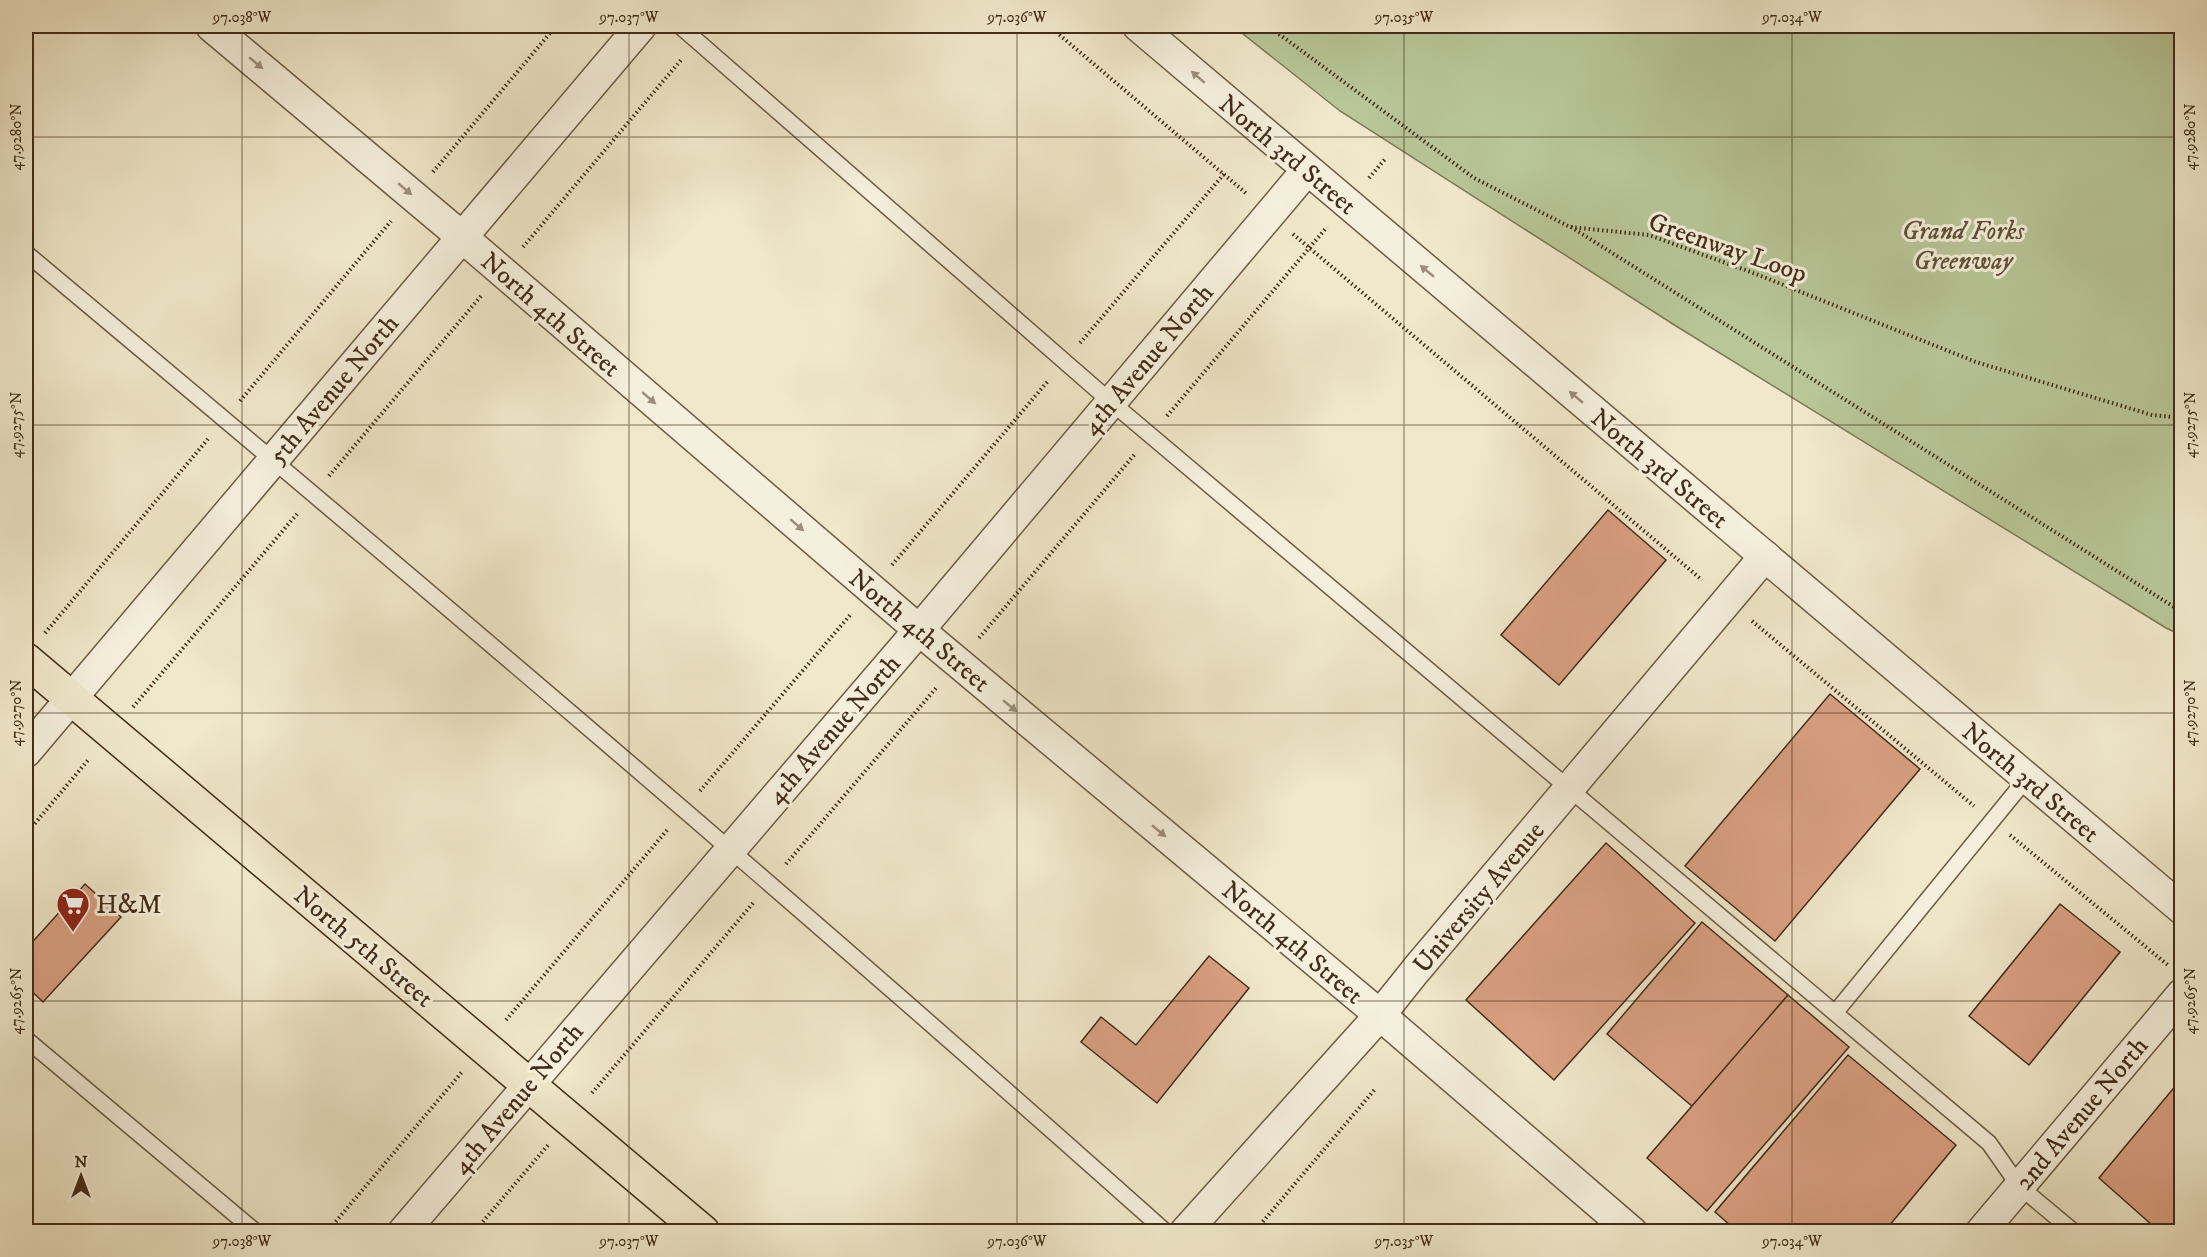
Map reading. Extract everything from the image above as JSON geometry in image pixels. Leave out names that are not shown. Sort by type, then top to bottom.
[{"type":"main road","name":"North 5th Street","points":[[33,649],[71,699],[703,1232]]},
{"type":"street","name":"North 4th Street","points":[[211,26],[502,271],[958,663],[1380,1015],[1632,1232]]},
{"type":"street","name":"5th Avenue North","points":[[26,752],[641,26]]},
{"type":"street","name":"North 3rd Street","points":[[1138,26],[2181,909]]},
{"type":"street","name":"4th Avenue North","points":[[403,1232],[919,630],[1307,170]]},
{"type":"street","name":"University Avenue","points":[[1185,1232],[1380,1015],[1765,556]]},
{"type":"street","name":"2nd Avenue North","points":[[1981,1232],[2178,982]]},
{"type":"lane","points":[[680,26],[1150,436],[1989,1143],[2019,1186],[2074,1232]]},
{"type":"lane","points":[[26,253],[225,419],[730,849],[1166,1232]]},
{"type":"lane","points":[[1835,1013],[2027,778]]},
{"type":"lane","points":[[26,1039],[256,1232]]},
{"type":"path","points":[[33,649],[556,26]]},
{"type":"path","points":[[1049,26],[1727,601],[1993,822],[2178,982]]},
{"type":"path","name":"Greenway Loop","points":[[1268,26],[1474,178],[1570,227],[1649,235],[1756,274],[1976,362],[2152,415],[2181,418]]},
{"type":"path","points":[[26,834],[697,41]]},
{"type":"path","points":[[474,1232],[1386,158]]},
{"type":"path","points":[[327,1232],[1224,174]]},
{"type":"path","points":[[1570,227],[2181,612]]},
{"type":"path","points":[[1254,1232],[1376,1088]]},
{"type":"green space","name":"Grand Forks Greenway","points":[[1233,26],[2181,26],[2181,635],[2166,628],[1676,326],[1340,111]]},
{"type":"building","points":[[1608,510],[1666,560],[1559,685],[1501,635]]},
{"type":"building","points":[[1830,694],[1920,769],[1775,941],[1685,866]]},
{"type":"building","points":[[1606,843],[1695,923],[1554,1080],[1466,1000]]},
{"type":"building","name":"H&M","points":[[85,884],[121,917],[43,1002],[26,986],[26,949]]},
{"type":"building","points":[[2060,904],[2120,952],[2029,1065],[1969,1016]]},
{"type":"building","points":[[1702,922],[1788,995],[1693,1107],[1607,1034]]},
{"type":"building","points":[[1209,956],[1249,988],[1157,1103],[1081,1042],[1101,1017],[1136,1045]]},
{"type":"building","points":[[1788,995],[1849,1047],[1707,1211],[1647,1158]]},
{"type":"building","points":[[1848,1055],[1956,1145],[1884,1232],[1738,1232],[1715,1212]]},
{"type":"building","points":[[2182,1078],[2182,1232],[2160,1232],[2099,1178]]},
{"type":"building","points":[[1444,1224],[1453,1232],[1437,1232]]},
{"type":"place","name":"H&M","points":[[73,933]]}]
